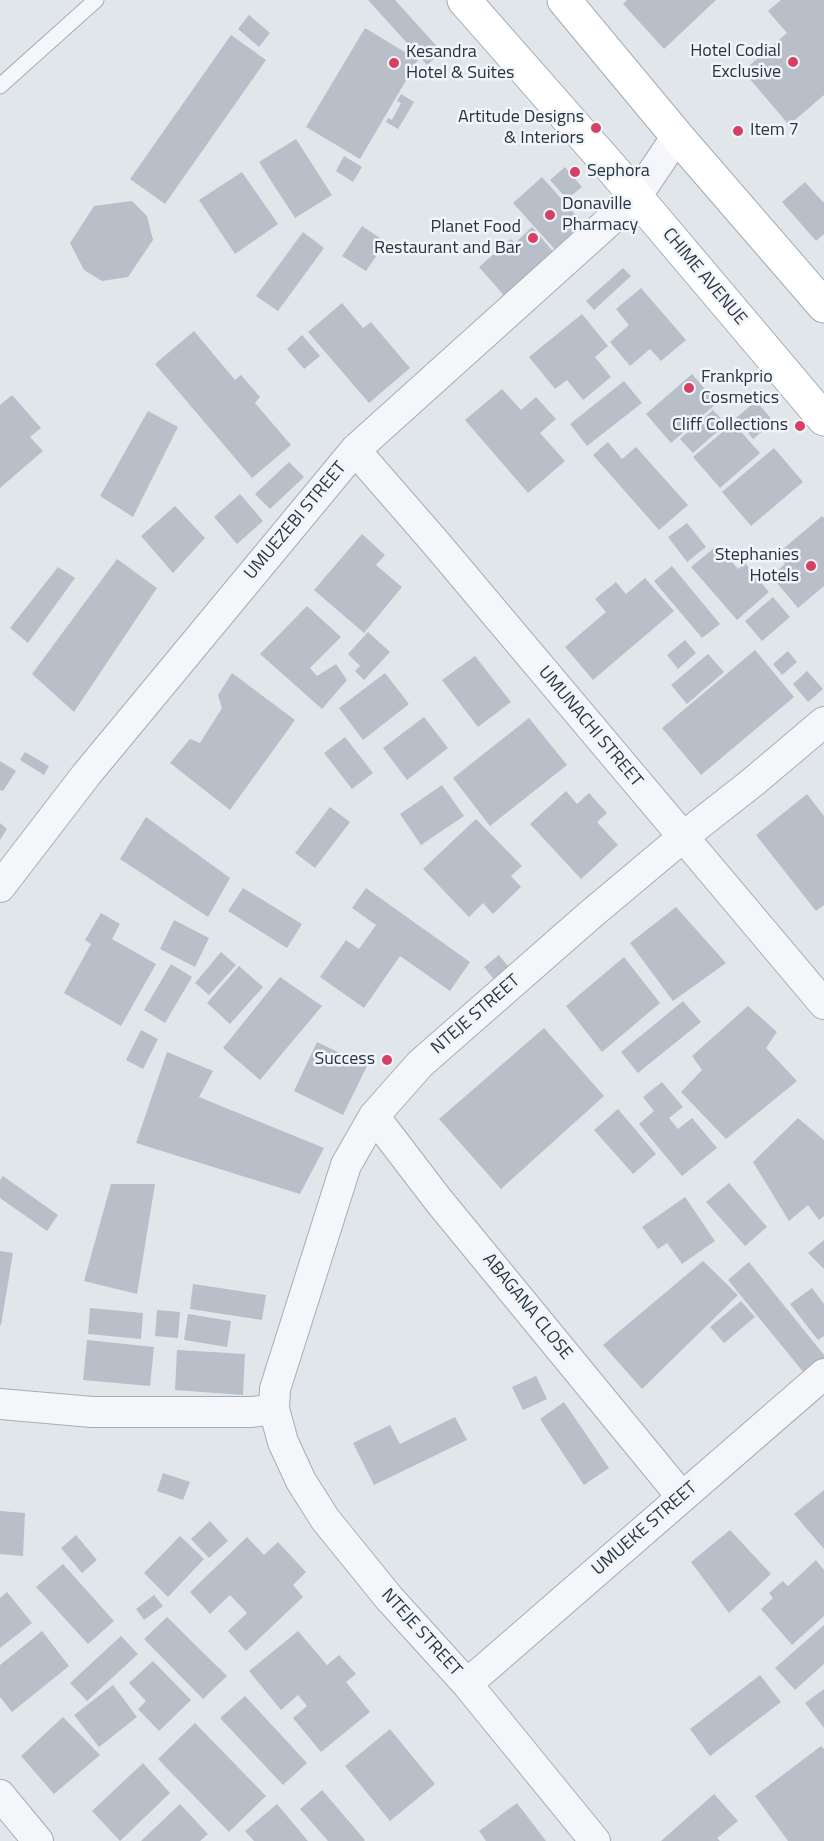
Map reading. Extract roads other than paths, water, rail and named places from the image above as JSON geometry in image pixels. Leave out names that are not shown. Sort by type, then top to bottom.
[{"type":"main road","name":"CHIME AVENUE","points":[[464,0],[636,197],[824,419]]},
{"type":"main road","points":[[564,0],[677,136],[824,306]]},
{"type":"street","name":"UMUEZEBI STREET","points":[[0,887],[86,775],[355,450],[636,197],[677,136]]},
{"type":"street","name":"UMUNACHI STREET","points":[[355,450],[824,1004]]},
{"type":"street","name":"NTEJE STREET","points":[[595,1841],[467,1684],[388,1598],[325,1519],[301,1481],[283,1442],[274,1409],[275,1389],[346,1165],[374,1116],[420,1064],[683,837],[824,722]]},
{"type":"street","name":"ABAGANA CLOSE","points":[[374,1116],[439,1201],[682,1497]]},
{"type":"street","name":"UMUEKE STREET","points":[[467,1684],[824,1374]]},
{"type":"street","points":[[0,1404],[92,1412],[252,1413],[274,1409]]},
{"type":"street","points":[[0,1795],[38,1841]]},
{"type":"lane","points":[[0,86],[96,0]]},
{"type":"place","name":"Hotel Codial Exclusive","points":[[793,62]]},
{"type":"place","name":"Kesandra Hotel & Suites","points":[[394,63]]},
{"type":"place","name":"Artitude Designs & Interiors","points":[[596,128]]},
{"type":"place","name":"Item 7","points":[[738,131]]},
{"type":"place","name":"Sephora","points":[[575,172]]},
{"type":"place","name":"Donaville Pharmacy","points":[[550,215]]},
{"type":"place","name":"Planet Food Restaurant and Bar","points":[[533,238]]},
{"type":"place","name":"Frankprio Cosmetics","points":[[689,388]]},
{"type":"place","name":"Cliff Collections","points":[[800,426]]},
{"type":"place","name":"Stephanies Hotels","points":[[811,566]]},
{"type":"place","name":"Success","points":[[387,1060]]}]
